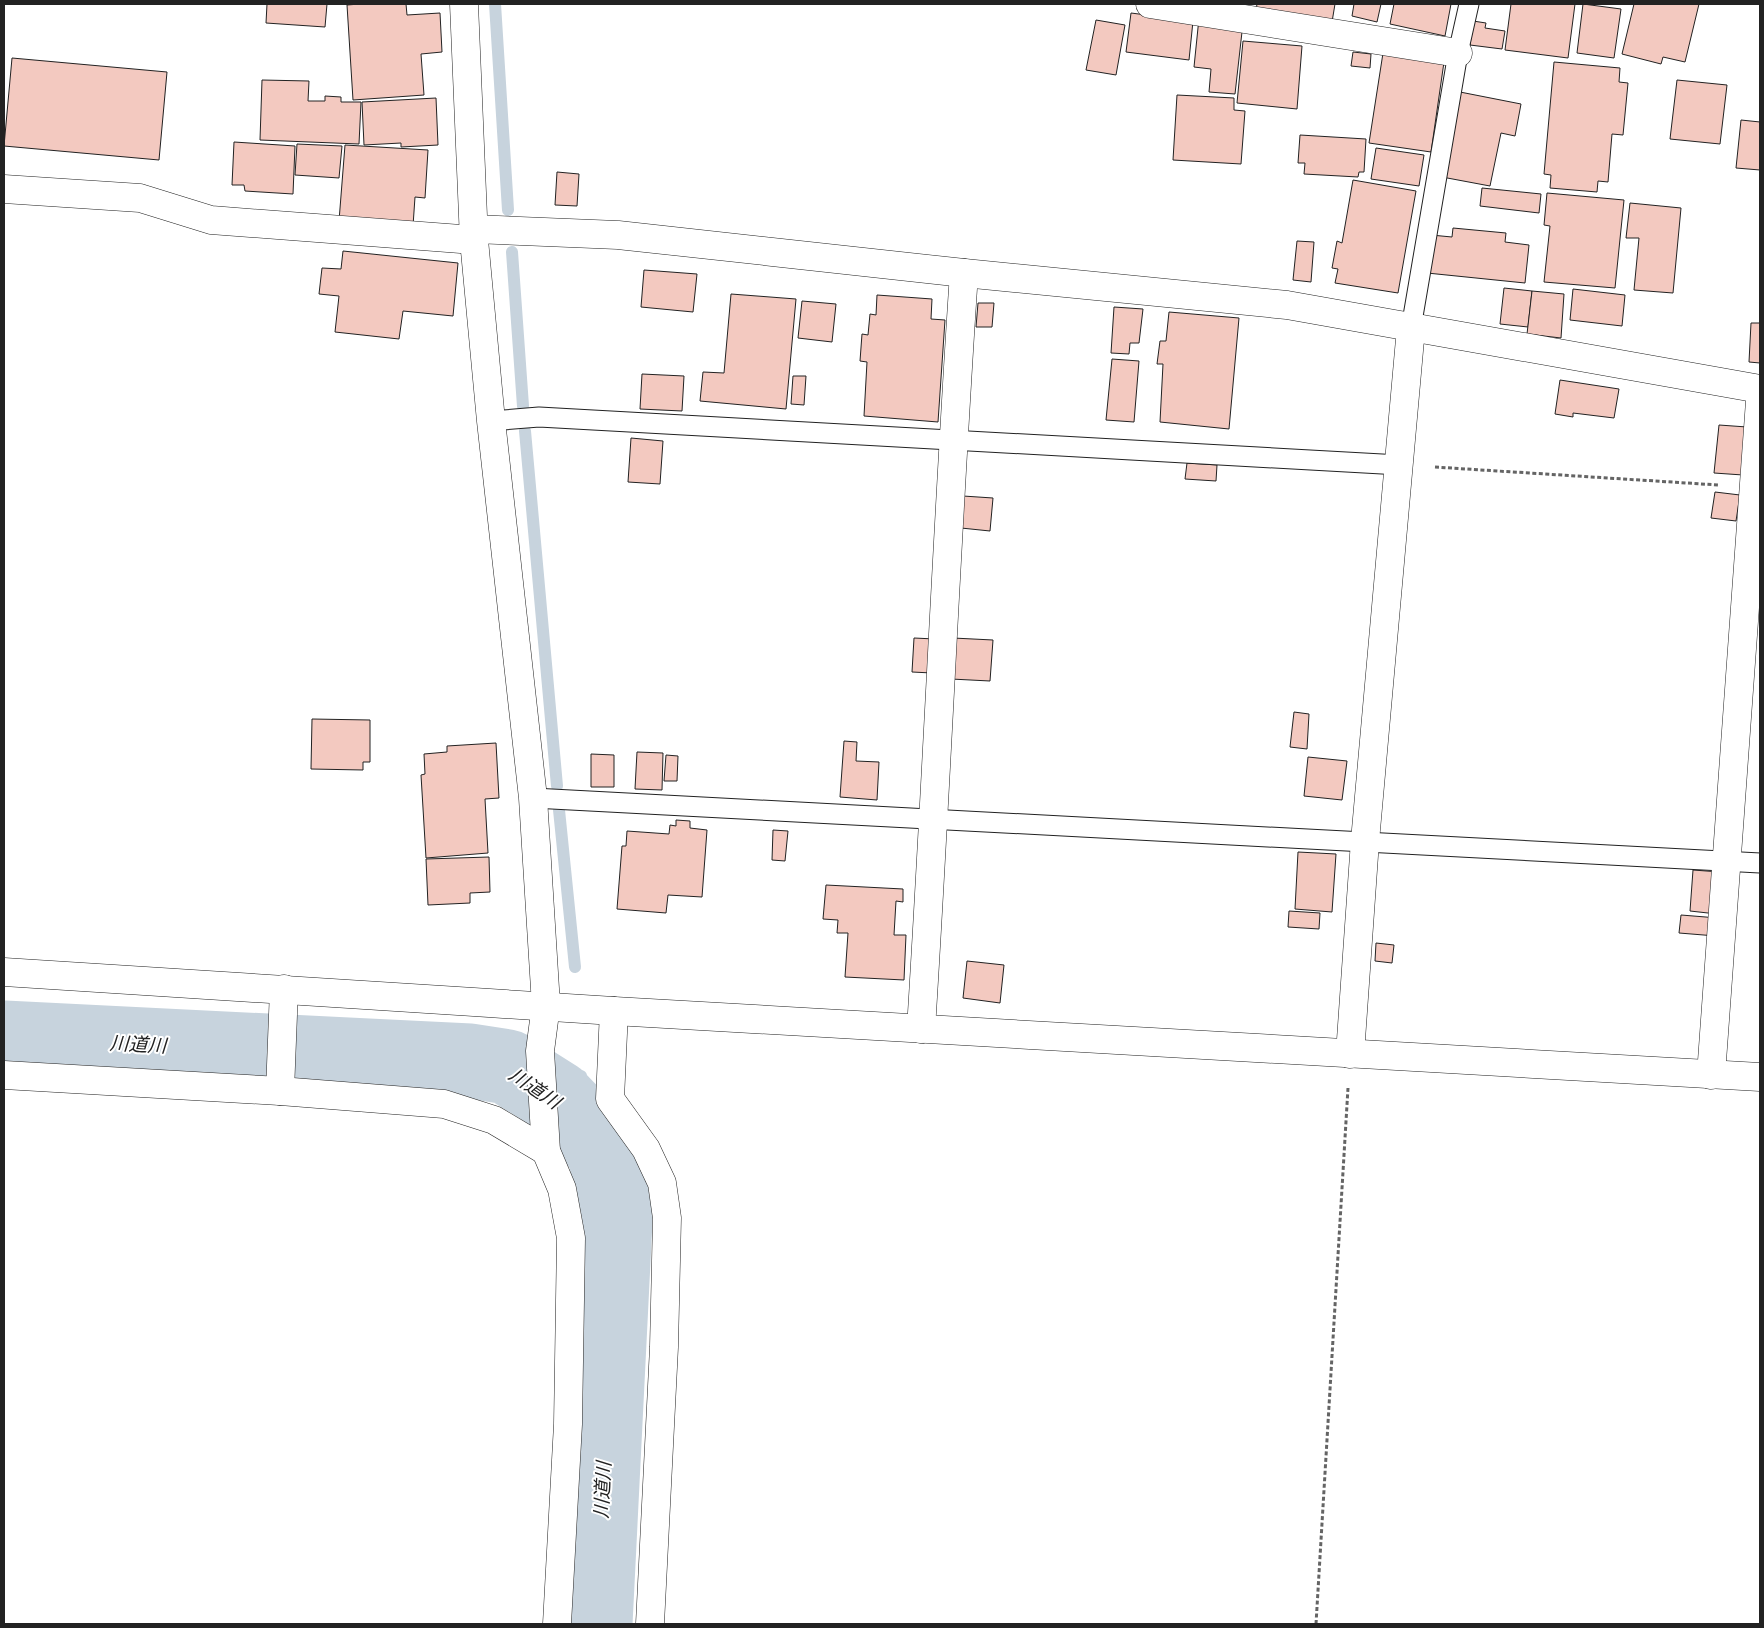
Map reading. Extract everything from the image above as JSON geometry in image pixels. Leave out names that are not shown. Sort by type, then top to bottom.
[{"type":"street","points":[[464,4],[474,235],[532,798],[546,1005],[540,1051],[546,1142],[562,1189],[571,1238],[568,1424],[557,1624]]},
{"type":"street","points":[[1150,4],[1458,53]]},
{"type":"street","points":[[4,189],[140,198],[211,220],[474,235],[618,235],[1287,306],[1760,389]]},
{"type":"street","points":[[921,1029],[964,273]]},
{"type":"street","points":[[1350,1054],[1365,841],[1411,328]]},
{"type":"street","points":[[1711,1075],[1760,401]]},
{"type":"street","points":[[4,972],[546,1005],[614,1011],[1760,1078]]},
{"type":"street","points":[[280,1084],[284,989]]},
{"type":"street","points":[[614,1011],[610,1099],[646,1149],[662,1183],[667,1218],[664,1347],[650,1624]]},
{"type":"street","points":[[4,1075],[280,1084],[444,1104],[494,1120],[546,1142]]},
{"type":"lane","points":[[1411,328],[1458,53],[1469,4]]},
{"type":"lane","points":[[492,421],[539,417],[1400,465]]},
{"type":"lane","points":[[532,798],[1760,862]]},
{"type":"path","points":[[1400,465],[1754,487]]},
{"type":"path","points":[[1316,1624],[1350,1054]]},
{"type":"building","points":[[267,4],[327,4],[325,27],[266,23]]},
{"type":"building","points":[[406,4],[407,15],[440,13],[442,52],[421,54],[424,95],[353,100],[347,5]]},
{"type":"building","points":[[1257,4],[1335,4],[1332,22],[1256,10]]},
{"type":"building","points":[[1354,4],[1381,4],[1377,22],[1352,16]]},
{"type":"building","points":[[1394,4],[1451,4],[1445,36],[1390,24]]},
{"type":"building","points":[[1511,4],[1575,4],[1568,58],[1505,50]]},
{"type":"building","points":[[1583,4],[1621,9],[1614,58],[1577,53]]},
{"type":"building","points":[[1634,4],[1699,4],[1685,62],[1663,57],[1661,64],[1622,54]]},
{"type":"building","points":[[1131,13],[1193,21],[1189,60],[1126,52]]},
{"type":"building","points":[[1199,18],[1243,23],[1235,94],[1209,92],[1211,69],[1194,67]]},
{"type":"building","points":[[1096,20],[1125,25],[1116,75],[1086,70]]},
{"type":"building","points":[[1473,21],[1486,23],[1485,28],[1505,31],[1502,49],[1470,45]]},
{"type":"building","points":[[1243,41],[1302,46],[1297,109],[1237,103]]},
{"type":"building","points":[[1353,52],[1371,54],[1370,68],[1351,66]]},
{"type":"building","points":[[1383,53],[1444,62],[1431,152],[1369,143]]},
{"type":"building","points":[[12,58],[167,72],[159,160],[4,146]]},
{"type":"building","points":[[1554,62],[1620,68],[1619,82],[1628,83],[1623,135],[1612,134],[1608,182],[1598,181],[1597,192],[1550,188],[1551,175],[1544,174]]},
{"type":"building","points":[[262,80],[309,81],[308,101],[325,101],[325,96],[341,97],[341,102],[361,102],[359,144],[260,140]]},
{"type":"building","points":[[1677,80],[1727,85],[1720,144],[1670,139]]},
{"type":"building","points":[[1460,92],[1521,104],[1515,136],[1501,133],[1490,186],[1442,177]]},
{"type":"building","points":[[1177,95],[1234,98],[1234,110],[1245,111],[1241,164],[1173,160]]},
{"type":"building","points":[[436,98],[438,145],[401,147],[401,143],[364,145],[362,102]]},
{"type":"building","points":[[1741,120],[1760,122],[1760,170],[1736,168]]},
{"type":"building","points":[[1300,135],[1366,139],[1364,172],[1359,172],[1358,177],[1304,174],[1305,163],[1298,163]]},
{"type":"building","points":[[234,142],[295,146],[293,194],[245,191],[244,185],[232,185]]},
{"type":"building","points":[[297,144],[342,146],[339,178],[295,175]]},
{"type":"building","points":[[345,145],[428,150],[425,198],[415,197],[413,226],[339,221]]},
{"type":"building","points":[[1376,148],[1424,155],[1419,186],[1371,179]]},
{"type":"building","points":[[557,172],[579,174],[577,206],[555,205]]},
{"type":"building","points":[[1353,180],[1416,191],[1398,293],[1335,283],[1338,269],[1332,268],[1337,241],[1342,243]]},
{"type":"building","points":[[1482,188],[1541,194],[1539,213],[1480,206]]},
{"type":"building","points":[[1547,193],[1624,200],[1615,288],[1544,282],[1550,226],[1544,225]]},
{"type":"building","points":[[1630,203],[1681,208],[1673,293],[1634,290],[1639,238],[1626,238]]},
{"type":"building","points":[[1453,228],[1506,233],[1505,242],[1529,245],[1525,283],[1427,273],[1431,235],[1452,237]]},
{"type":"building","points":[[1297,241],[1314,242],[1311,282],[1293,280]]},
{"type":"building","points":[[343,251],[458,263],[453,316],[403,311],[399,339],[335,332],[339,296],[319,294],[322,268],[341,269]]},
{"type":"building","points":[[644,270],[697,274],[693,312],[641,307]]},
{"type":"building","points":[[1504,288],[1532,291],[1528,327],[1500,324]]},
{"type":"building","points":[[1573,289],[1625,295],[1622,326],[1570,320]]},
{"type":"building","points":[[1532,291],[1564,294],[1561,338],[1527,334]]},
{"type":"building","points":[[731,294],[796,299],[786,409],[700,401],[703,372],[724,373]]},
{"type":"building","points":[[877,295],[932,299],[931,319],[945,320],[938,422],[864,416],[867,362],[860,361],[862,334],[868,335],[870,314],[876,315]]},
{"type":"building","points":[[802,301],[836,304],[832,342],[798,338]]},
{"type":"building","points":[[978,303],[994,303],[992,327],[976,327]]},
{"type":"building","points":[[1114,307],[1143,309],[1139,343],[1130,343],[1129,354],[1111,353]]},
{"type":"building","points":[[1169,312],[1239,318],[1229,429],[1160,422],[1163,364],[1157,364],[1160,341],[1166,341]]},
{"type":"building","points":[[1751,323],[1760,323],[1760,363],[1749,362]]},
{"type":"building","points":[[1112,359],[1139,361],[1134,422],[1106,420]]},
{"type":"building","points":[[642,374],[684,376],[682,411],[640,409]]},
{"type":"building","points":[[793,376],[806,376],[804,405],[791,404]]},
{"type":"building","points":[[1560,380],[1619,389],[1614,418],[1573,413],[1573,417],[1555,414]]},
{"type":"building","points":[[1719,425],[1747,427],[1743,475],[1714,473]]},
{"type":"building","points":[[631,438],[663,441],[660,484],[628,482]]},
{"type":"building","points":[[1187,463],[1217,465],[1216,481],[1185,479]]},
{"type":"building","points":[[1715,492],[1740,495],[1736,521],[1711,518]]},
{"type":"building","points":[[963,496],[993,498],[990,531],[961,528]]},
{"type":"building","points":[[914,638],[935,639],[932,673],[912,672]]},
{"type":"building","points":[[953,638],[993,640],[990,681],[951,679]]},
{"type":"building","points":[[1294,712],[1309,714],[1307,749],[1290,747]]},
{"type":"building","points":[[312,719],[370,720],[370,762],[363,762],[363,770],[311,769]]},
{"type":"building","points":[[844,741],[857,742],[856,761],[879,762],[877,800],[840,797]]},
{"type":"building","points":[[496,743],[499,798],[485,799],[488,853],[426,858],[421,775],[425,774],[424,754],[447,752],[447,746]]},
{"type":"building","points":[[637,752],[663,753],[662,790],[635,789]]},
{"type":"building","points":[[591,754],[614,755],[614,787],[591,787]]},
{"type":"building","points":[[666,755],[678,756],[677,781],[664,781]]},
{"type":"building","points":[[1308,757],[1347,761],[1342,800],[1304,796]]},
{"type":"building","points":[[676,820],[690,821],[690,828],[707,830],[702,897],[668,895],[666,913],[617,909],[622,846],[626,846],[627,831],[669,834],[670,825],[676,826]]},
{"type":"building","points":[[773,830],[788,831],[785,861],[772,860]]},
{"type":"building","points":[[1298,852],[1336,854],[1332,912],[1295,909]]},
{"type":"building","points":[[489,857],[490,892],[470,893],[470,903],[428,905],[426,859]]},
{"type":"building","points":[[1693,870],[1720,872],[1717,914],[1690,911]]},
{"type":"building","points":[[826,885],[903,889],[903,902],[896,901],[894,935],[906,935],[904,980],[845,977],[848,933],[837,933],[838,920],[823,919]]},
{"type":"building","points":[[1289,911],[1320,913],[1319,929],[1288,927]]},
{"type":"building","points":[[1681,915],[1718,918],[1716,936],[1679,933]]},
{"type":"building","points":[[1376,943],[1394,945],[1392,963],[1375,961]]},
{"type":"building","points":[[967,961],[1004,965],[1000,1003],[963,998]]},
{"type":"waterway","points":[[495,4],[508,210]]},
{"type":"waterway","points":[[512,252],[523,406]]},
{"type":"waterway","points":[[525,431],[557,786]]},
{"type":"waterway","points":[[559,810],[575,967]]},
{"type":"waterway","name":"川道川","points":[[4,1038],[470,1061],[508,1067],[557,1098],[584,1126],[604,1151],[616,1201],[595,1624]]},
{"type":"waterway","points":[[581,1076],[584,1126]]}]
